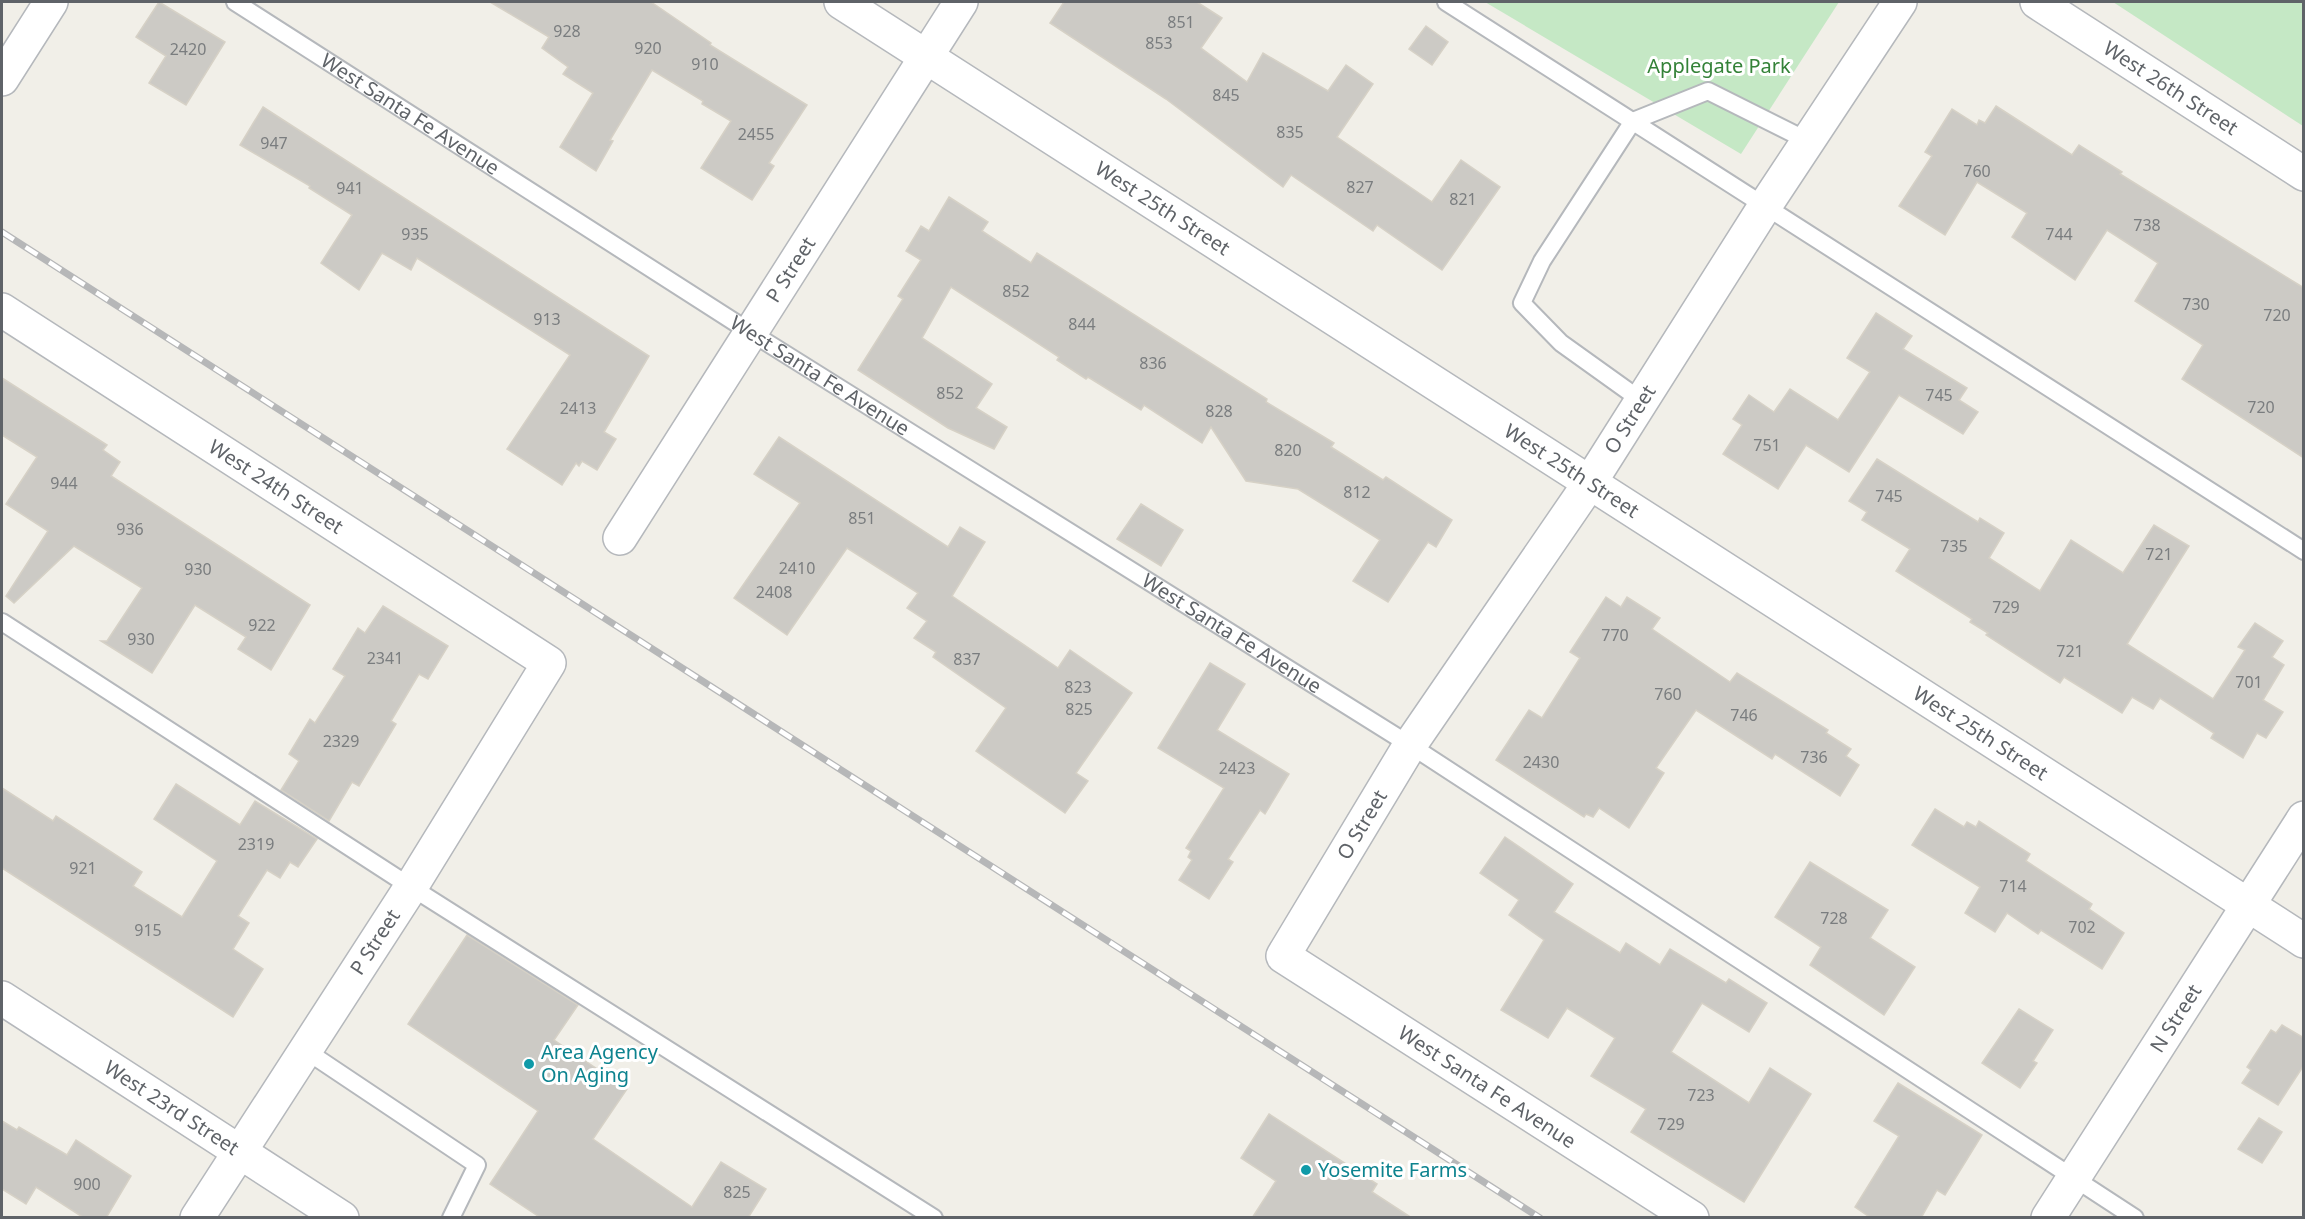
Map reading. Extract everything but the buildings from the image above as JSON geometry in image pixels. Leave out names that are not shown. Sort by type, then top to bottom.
[{"type":"street","points":[[2,79],[51,2]]},
{"type":"street","name":"West 25th Street","points":[[841,2],[2304,941]]},
{"type":"street","name":"P Street","points":[[620,538],[961,2]]},
{"type":"street","name":"O Street","points":[[1283,956],[1410,745],[1589,484],[1765,206],[1900,2]]},
{"type":"street","name":"West 26th Street","points":[[2037,2],[2304,174]]},
{"type":"street","name":"West 24th Street","points":[[2,310],[549,663]]},
{"type":"street","name":"P Street","points":[[197,1218],[411,887],[549,663]]},
{"type":"street","name":"N Street","points":[[2048,1218],[2304,818]]},
{"type":"street","name":"West Santa Fe Avenue","points":[[1283,956],[1692,1218]]},
{"type":"street","name":"West 23rd Street","points":[[2,998],[342,1218]]},
{"type":"lane","name":"West Santa Fe Avenue","points":[[235,2],[750,332],[1410,745],[2134,1218]]},
{"type":"lane","points":[[1446,2],[2304,551]]},
{"type":"lane","points":[[1642,401],[1561,343],[1522,303],[1542,261],[1633,121],[1708,92],[1808,141]]},
{"type":"lane","points":[[2,622],[411,887],[934,1218]]},
{"type":"lane","points":[[305,1050],[477,1165],[451,1218]]},
{"type":"green space","name":"Applegate Park","points":[[1485,2],[1839,2],[1741,154]]},
{"type":"green space","points":[[2113,2],[2303,2],[2303,126]]},
{"type":"railway","points":[[2,232],[1540,1218]]},
{"type":"place","name":"Area Agency On Aging","points":[[529,1064]]},
{"type":"place","name":"Yosemite Farms","points":[[1306,1170]]}]
